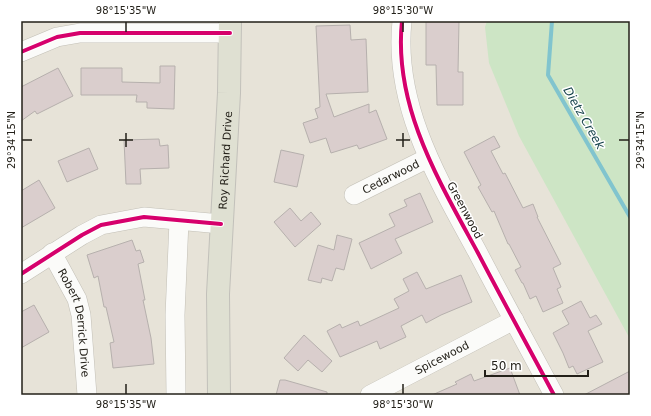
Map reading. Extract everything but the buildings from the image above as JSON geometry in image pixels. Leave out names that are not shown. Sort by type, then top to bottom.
[{"type":"main road","name":"Roy Richard Drive","points":[[219,395],[218,294],[229,93],[230,27]]},
{"type":"street","name":"Greenwood","points":[[402,21],[400,37],[404,75],[412,116],[428,158],[554,395]]},
{"type":"street","points":[[22,48],[57,37],[80,33],[230,27]]},
{"type":"street","name":"Cedarwood","points":[[354,194],[428,158]]},
{"type":"street","points":[[21,274],[52,253],[101,224],[144,218],[221,224]]},
{"type":"street","points":[[176,395],[175,315],[179,221]]},
{"type":"street","name":"Robert Derrick Drive","points":[[52,253],[77,299],[81,315],[87,395]]},
{"type":"street","name":"Spicewood","points":[[370,395],[514,320]]},
{"type":"green space","points":[[487,21],[630,21],[630,339],[519,136],[489,63],[485,27]]},
{"type":"waterway","name":"Dietz Creek","points":[[552,21],[548,75],[630,217]]},
{"type":"cycle path","points":[[402,21],[401,52],[405,83],[412,113],[422,142],[448,198],[554,395]]},
{"type":"cycle path","points":[[21,52],[57,37],[80,33],[230,33]]},
{"type":"cycle path","points":[[21,274],[82,235],[101,225],[144,217],[221,224]]}]
